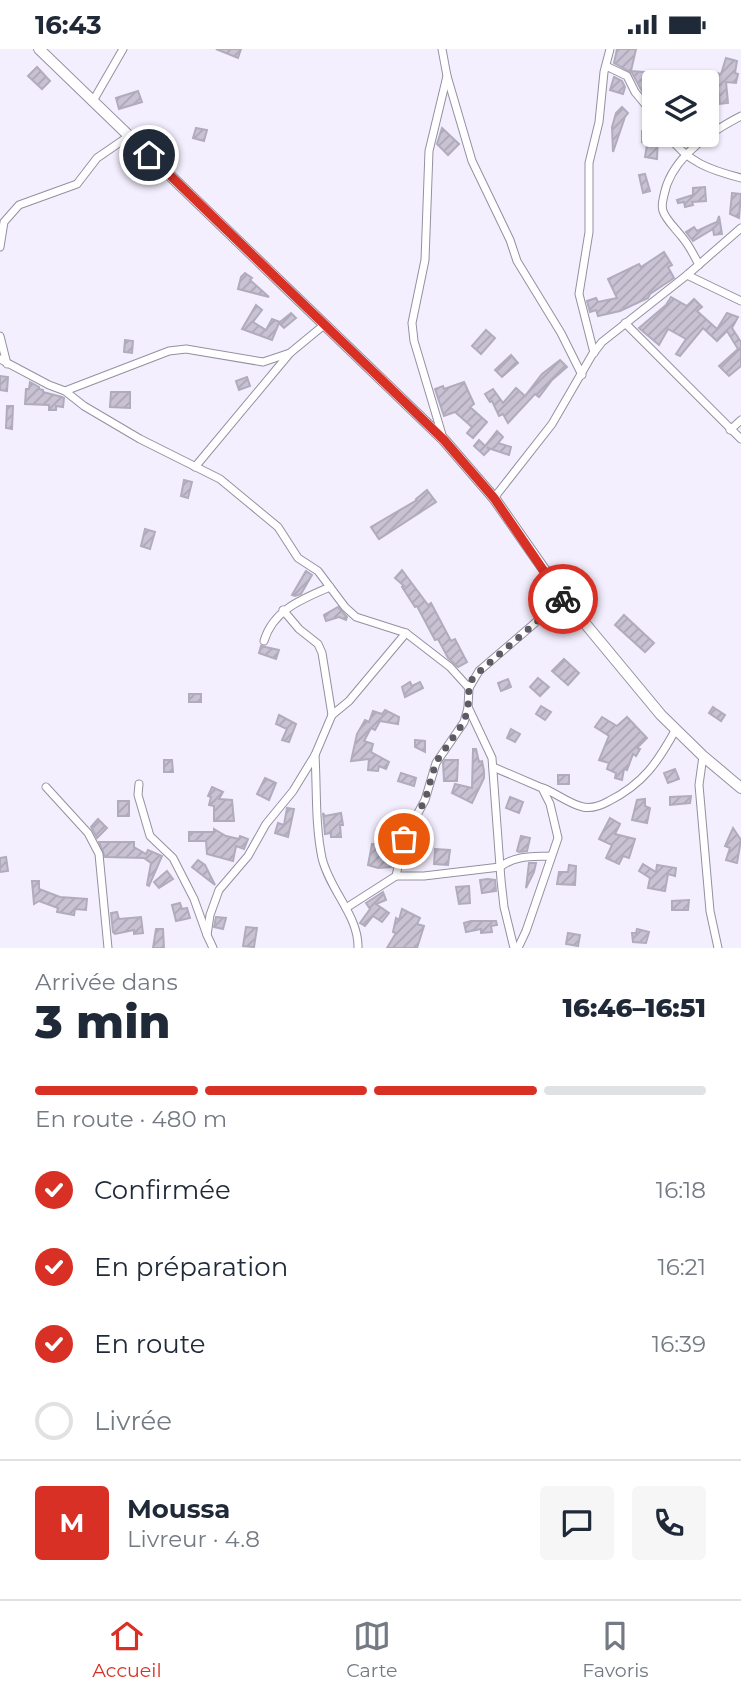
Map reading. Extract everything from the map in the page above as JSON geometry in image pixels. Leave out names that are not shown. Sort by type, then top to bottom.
[{"type":"main road","points":[[39,49],[444,440],[494,498],[564,598],[661,715],[741,789]]},
{"type":"street","points":[[93,101],[123,49]]},
{"type":"street","points":[[442,49],[447,76],[472,161],[510,240],[517,261],[561,333],[582,375]]},
{"type":"street","points":[[594,352],[579,294],[589,232],[589,163],[599,122],[610,49]]},
{"type":"street","points":[[606,66],[627,76],[642,100]]},
{"type":"street","points":[[444,440],[414,341],[412,323],[425,260],[429,152],[447,76]]},
{"type":"street","points":[[699,265],[684,239],[665,216],[662,206],[665,186],[686,156],[707,137],[741,116]]},
{"type":"street","points":[[0,247],[4,222],[19,205],[77,184],[97,157],[130,136]]},
{"type":"street","points":[[678,147],[686,156],[711,170],[741,178]]},
{"type":"street","points":[[494,498],[552,424],[602,342],[741,228]]},
{"type":"street","points":[[687,275],[741,302]]},
{"type":"street","points":[[625,323],[741,439]]},
{"type":"street","points":[[195,467],[290,353],[324,325]]},
{"type":"street","points":[[0,336],[4,362],[65,391],[84,406],[140,439],[220,479],[278,527],[298,558],[318,571],[345,607],[356,617],[406,633],[450,667],[469,688]]},
{"type":"street","points":[[65,391],[169,351],[194,349],[263,362],[290,353]]},
{"type":"street","points":[[730,430],[741,420]]},
{"type":"street","points":[[264,641],[274,620],[283,610],[330,587]]},
{"type":"street","points":[[396,876],[404,839],[425,800],[436,762],[464,722],[469,688],[479,671],[564,598]]},
{"type":"street","points":[[283,610],[299,629],[318,644],[322,653],[332,715]]},
{"type":"street","points":[[207,935],[210,915],[219,890],[248,856],[266,824],[293,791],[315,755],[332,715],[349,701],[406,633]]},
{"type":"street","points":[[468,708],[489,749],[493,767],[492,783],[504,907],[516,948]]},
{"type":"street","points":[[493,767],[582,807],[603,804],[631,790],[648,773],[662,755],[676,729]]},
{"type":"street","points":[[315,755],[315,808],[323,859],[335,893],[355,927],[358,948]]},
{"type":"street","points":[[703,756],[699,785],[710,911],[718,948]]},
{"type":"street","points":[[139,784],[138,795],[150,837],[173,858],[194,899],[214,948]]},
{"type":"street","points":[[46,787],[88,834],[99,854],[108,948]]},
{"type":"street","points":[[516,948],[526,931],[558,838],[558,829],[542,788]]},
{"type":"street","points":[[346,908],[396,876],[424,876],[500,867],[519,857],[551,856]]},
{"type":"building","points":[[216,49],[241,49],[238,58]]},
{"type":"building","points":[[617,49],[636,49],[631,71],[642,72],[642,91],[632,73],[614,63]]},
{"type":"building","points":[[726,58],[737,61],[736,83],[726,82],[728,103],[720,104],[719,74]]},
{"type":"building","points":[[37,67],[50,81],[42,89],[28,76]]},
{"type":"building","points":[[614,77],[622,81],[625,87],[623,94],[610,90]]},
{"type":"building","points":[[138,91],[142,102],[119,109],[116,98]]},
{"type":"building","points":[[622,107],[628,113],[613,152],[612,127],[616,113]]},
{"type":"building","points":[[196,128],[207,130],[204,141],[193,138]]},
{"type":"building","points":[[442,128],[459,144],[448,155],[437,144]]},
{"type":"building","points":[[647,147],[658,147],[657,159],[645,157]]},
{"type":"building","points":[[645,174],[650,191],[643,193],[639,175]]},
{"type":"building","points":[[705,187],[706,201],[692,202],[693,205],[685,207],[684,202],[678,203],[677,200],[693,195],[693,188]]},
{"type":"building","points":[[732,193],[741,194],[739,218],[730,214]]},
{"type":"building","points":[[719,216],[722,234],[714,235],[713,229],[693,241],[686,232],[694,227],[697,231],[717,222]]},
{"type":"building","points":[[664,252],[672,265],[668,267],[674,278],[648,298],[620,311],[598,316],[596,310],[590,312],[587,301],[617,298],[608,279],[639,264],[641,267]]},
{"type":"building","points":[[245,273],[252,278],[250,280],[269,297],[238,289]]},
{"type":"building","points":[[671,297],[687,306],[694,299],[702,307],[697,311],[717,329],[727,313],[738,317],[732,328],[741,342],[741,366],[729,376],[719,366],[738,349],[727,331],[717,341],[703,328],[680,356],[676,354],[686,339],[668,329],[659,345],[639,328],[666,305]]},
{"type":"building","points":[[256,305],[262,310],[253,322],[266,330],[272,319],[280,322],[291,313],[296,318],[284,328],[279,323],[272,340],[242,329]]},
{"type":"building","points":[[486,330],[495,338],[481,354],[472,346]]},
{"type":"building","points":[[125,340],[133,341],[132,353],[124,352]]},
{"type":"building","points":[[511,355],[518,363],[502,377],[495,370]]},
{"type":"building","points":[[560,360],[567,367],[539,397],[535,394],[508,423],[503,414],[499,416],[492,401],[490,402],[485,394],[493,389],[503,403],[516,388],[525,396],[542,374]]},
{"type":"building","points":[[0,376],[8,377],[7,391],[0,390]]},
{"type":"building","points":[[247,377],[250,386],[239,390],[236,381]]},
{"type":"building","points":[[30,382],[43,392],[64,398],[63,407],[56,406],[56,410],[49,410],[49,405],[25,404],[26,389],[29,389]]},
{"type":"building","points":[[464,382],[474,404],[470,407],[487,422],[473,438],[467,433],[472,427],[455,412],[444,416],[435,389],[443,386],[444,389]]},
{"type":"building","points":[[111,392],[130,392],[130,408],[110,407]]},
{"type":"building","points":[[7,406],[13,406],[12,429],[6,428]]},
{"type":"building","points":[[497,431],[503,437],[498,443],[511,447],[509,455],[488,448],[484,455],[474,446],[479,440],[485,446]]},
{"type":"building","points":[[184,480],[192,482],[188,498],[181,496]]},
{"type":"building","points":[[427,490],[436,502],[379,539],[371,527],[417,500]]},
{"type":"building","points":[[145,529],[155,532],[150,549],[141,546]]},
{"type":"building","points":[[402,570],[428,605],[431,603],[451,641],[455,639],[467,662],[458,667],[448,658],[438,639],[435,640],[417,606],[415,607],[402,587],[404,586],[395,578]]},
{"type":"building","points":[[306,571],[312,575],[301,594],[292,595]]},
{"type":"building","points":[[338,607],[347,617],[346,620],[339,617],[326,621],[324,615]]},
{"type":"building","points":[[624,615],[654,643],[645,652],[615,625]]},
{"type":"building","points":[[261,646],[279,650],[276,659],[259,653]]},
{"type":"building","points":[[564,659],[579,673],[568,685],[552,671]]},
{"type":"building","points":[[538,678],[549,687],[540,696],[530,687]]},
{"type":"building","points":[[508,679],[511,687],[501,691],[498,683]]},
{"type":"building","points":[[410,682],[412,686],[420,682],[423,688],[405,697],[402,687]]},
{"type":"building","points":[[189,694],[201,694],[201,702],[189,702]]},
{"type":"building","points":[[541,706],[551,712],[545,720],[536,714]]},
{"type":"building","points":[[713,707],[725,715],[721,721],[709,713]]},
{"type":"building","points":[[385,710],[399,717],[398,724],[380,721],[375,730],[371,728],[364,741],[373,744],[371,752],[389,762],[386,769],[379,766],[378,771],[368,770],[369,759],[351,761],[357,734],[365,720],[369,722],[373,711],[382,714]]},
{"type":"building","points":[[279,715],[296,724],[289,742],[282,740],[287,729],[276,724]]},
{"type":"building","points":[[602,717],[617,726],[627,717],[647,738],[637,748],[640,749],[636,756],[633,754],[627,770],[624,769],[622,780],[615,778],[616,773],[607,769],[609,763],[599,760],[609,736],[595,727]]},
{"type":"building","points":[[511,729],[520,734],[515,742],[507,738]]},
{"type":"building","points":[[415,740],[425,741],[425,752],[415,747]]},
{"type":"building","points":[[473,749],[476,749],[479,762],[482,761],[484,778],[472,803],[452,793],[455,784],[472,788]]},
{"type":"building","points":[[164,760],[172,760],[173,772],[164,772]]},
{"type":"building","points":[[445,760],[458,760],[457,781],[444,781]]},
{"type":"building","points":[[675,769],[679,779],[668,783],[664,773]]},
{"type":"building","points":[[401,773],[416,778],[414,786],[398,781]]},
{"type":"building","points":[[558,775],[569,775],[569,784],[558,784]]},
{"type":"building","points":[[265,778],[276,783],[269,800],[257,794]]},
{"type":"building","points":[[212,787],[223,792],[219,799],[232,800],[234,821],[214,821],[214,806],[209,805],[211,797],[208,796]]},
{"type":"building","points":[[691,796],[690,803],[670,805],[670,797]]},
{"type":"building","points":[[510,797],[523,802],[519,813],[506,808]]},
{"type":"building","points":[[645,799],[645,806],[650,808],[647,823],[632,820],[637,800]]},
{"type":"building","points":[[118,801],[129,801],[129,816],[118,816]]},
{"type":"building","points":[[287,808],[294,809],[288,837],[275,833],[278,823],[284,825]]},
{"type":"building","points":[[323,813],[325,816],[341,813],[341,837],[325,834]]},
{"type":"building","points":[[610,818],[620,824],[615,834],[635,839],[629,858],[623,856],[619,864],[606,858],[612,845],[599,839]]},
{"type":"building","points":[[98,819],[107,828],[97,838],[91,827]]},
{"type":"building","points":[[733,828],[741,840],[737,863],[726,860],[730,848],[725,846]]},
{"type":"building","points":[[214,829],[226,836],[248,839],[244,849],[236,846],[233,861],[207,854],[206,841],[189,841],[189,832],[214,832]]},
{"type":"building","points":[[521,836],[530,838],[527,851],[517,851]]},
{"type":"building","points":[[99,842],[134,842],[134,847],[146,854],[148,850],[162,856],[149,886],[151,863],[144,858],[105,857]]},
{"type":"building","points":[[372,844],[392,845],[392,867],[378,868],[368,865]]},
{"type":"building","points":[[435,849],[450,850],[448,865],[434,864]]},
{"type":"building","points":[[6,857],[8,871],[0,872],[0,858]]},
{"type":"building","points":[[198,860],[205,865],[215,885],[192,867]]},
{"type":"building","points":[[529,863],[536,863],[526,888]]},
{"type":"building","points":[[643,864],[656,872],[657,865],[676,868],[675,876],[668,874],[665,891],[648,888],[650,878],[639,871]]},
{"type":"building","points":[[569,865],[576,866],[575,885],[557,884],[559,872],[568,872]]},
{"type":"building","points":[[167,871],[173,879],[159,888],[154,882]]},
{"type":"building","points":[[480,880],[495,880],[496,891],[482,893]]},
{"type":"building","points":[[32,881],[39,881],[39,889],[60,897],[87,899],[86,910],[75,909],[74,915],[57,912],[58,908],[39,901],[34,904]]},
{"type":"building","points":[[469,886],[470,903],[459,904],[456,887]]},
{"type":"building","points":[[383,892],[386,900],[376,904],[389,913],[382,922],[373,916],[365,926],[360,923],[370,909],[366,903]]},
{"type":"building","points":[[689,900],[688,910],[672,910],[672,901]]},
{"type":"building","points":[[180,903],[182,909],[187,908],[190,918],[176,921],[172,905]]},
{"type":"building","points":[[402,909],[420,918],[417,924],[424,926],[417,948],[387,948],[396,933],[393,932],[396,918],[399,920]]},
{"type":"building","points":[[117,912],[119,919],[141,917],[143,933],[134,934],[134,930],[115,934],[111,913]]},
{"type":"building","points":[[216,917],[226,918],[223,929],[214,927]]},
{"type":"building","points":[[496,921],[497,925],[491,926],[492,932],[481,933],[481,929],[466,932],[464,923]]},
{"type":"building","points":[[246,927],[257,928],[254,947],[243,946]]},
{"type":"building","points":[[156,929],[163,929],[164,948],[153,948]]},
{"type":"building","points":[[637,929],[649,932],[646,943],[633,942],[632,933],[636,933]]},
{"type":"building","points":[[568,933],[580,935],[578,946],[566,944]]},
{"type":"way so far","points":[[404,839],[407,829],[419,815],[436,762],[464,722],[473,677],[563,599]]},
{"type":"route","points":[[149,155],[444,440],[494,498],[563,599]]}]
